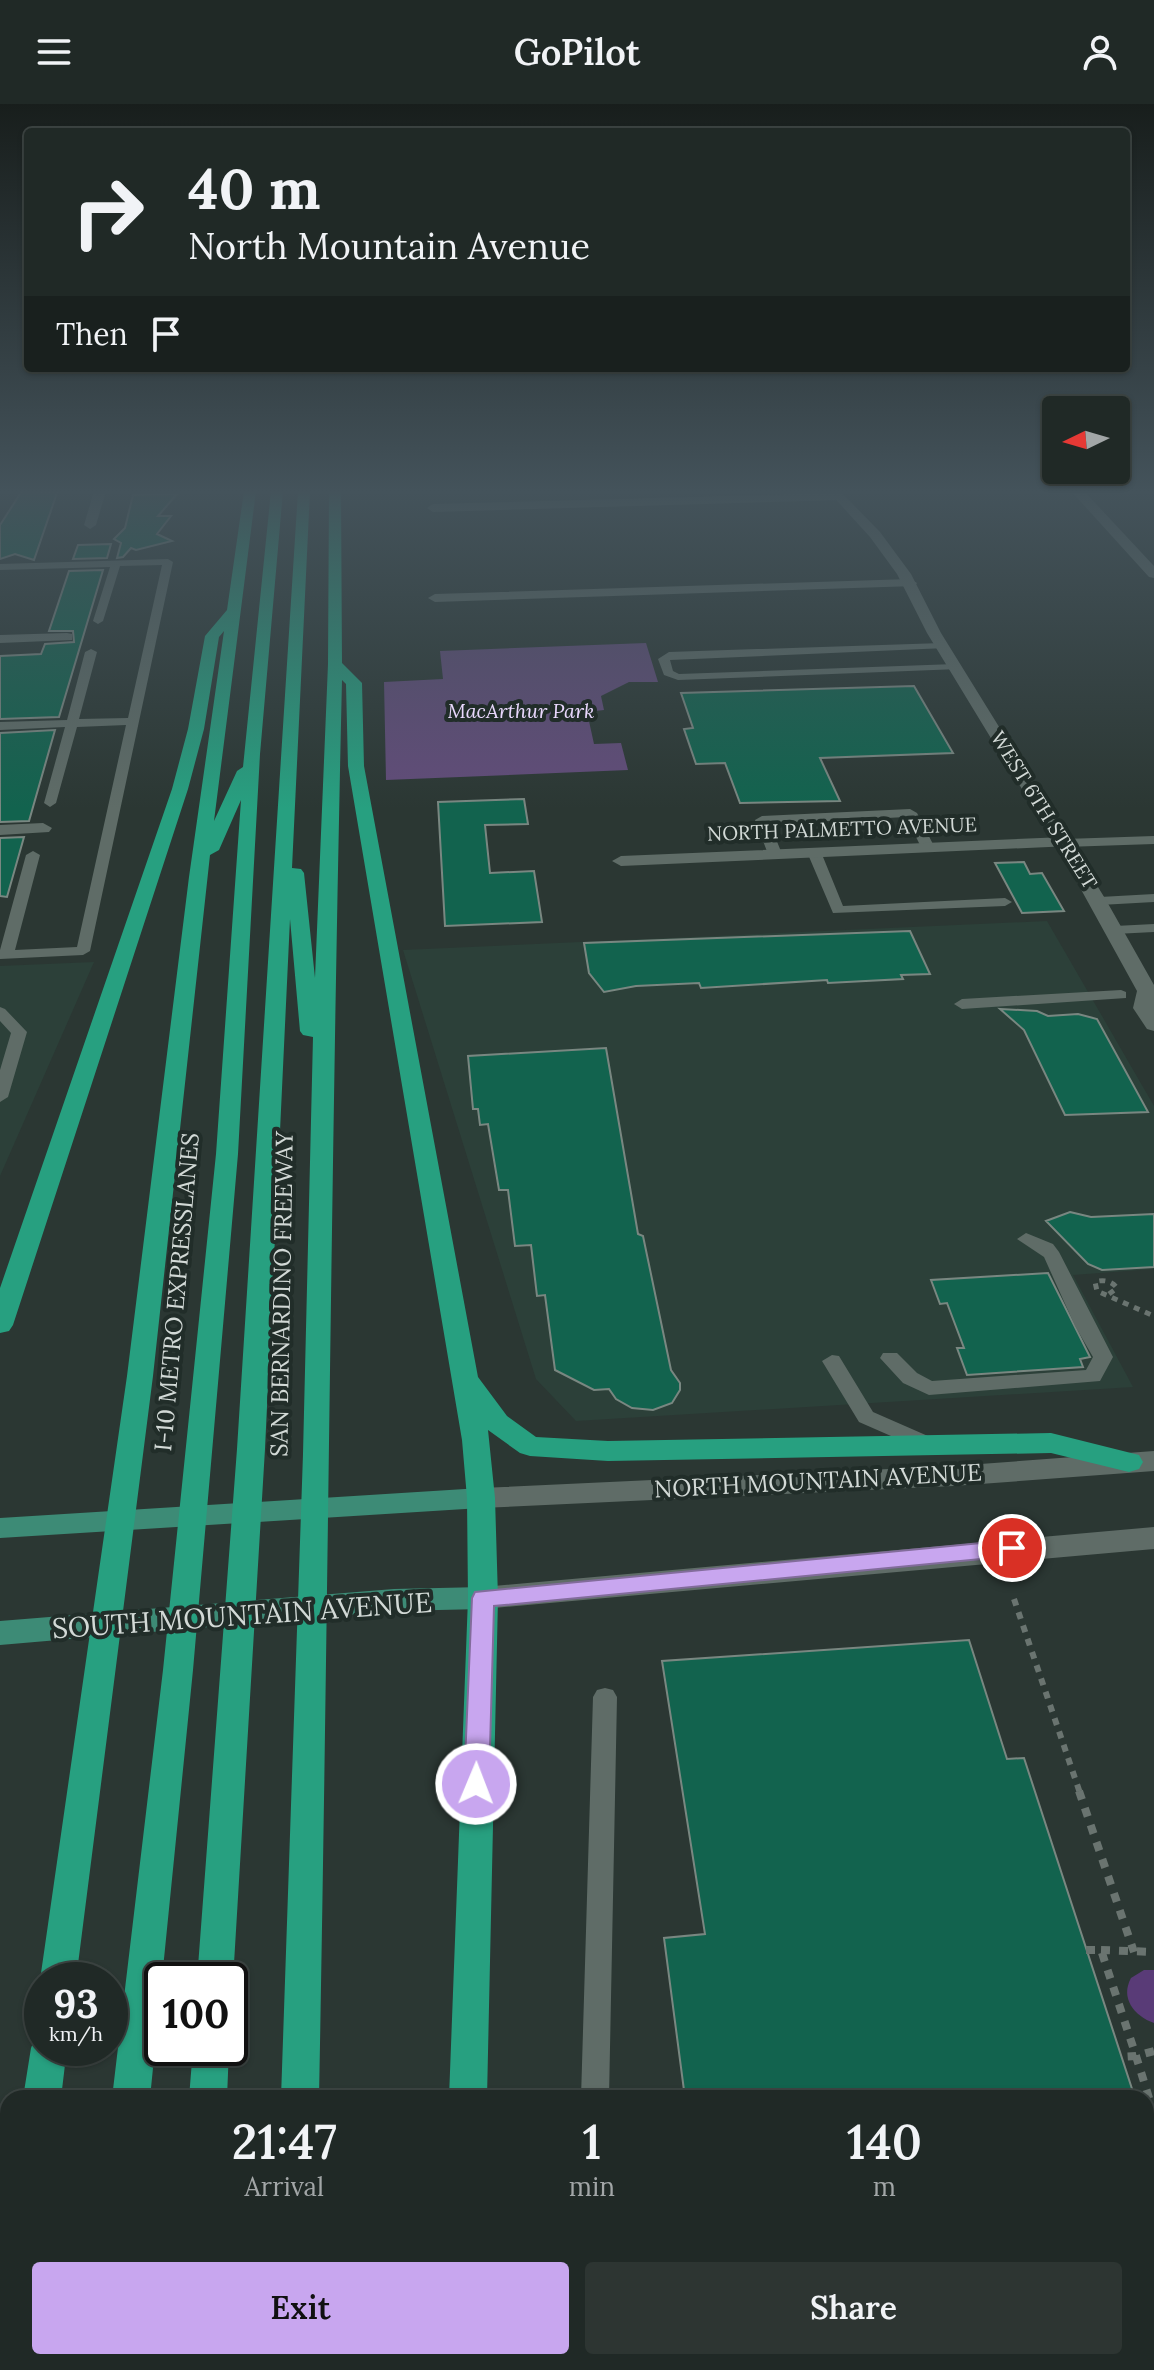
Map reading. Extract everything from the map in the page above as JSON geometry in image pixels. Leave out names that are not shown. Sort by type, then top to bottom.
[{"type":"highway","points":[[61,1962],[128,1466],[198,877],[237,597]]},
{"type":"highway","name":"I-10 METRO EXPRESSLANES","points":[[132,2090],[178,1670],[227,1154],[252,754],[267,597]]},
{"type":"highway","points":[[216,1962],[251,1449],[298,597]]},
{"type":"highway","name":"SAN BERNARDINO FREEWAY","points":[[300,2090],[317,1454],[320,1129],[335,597]]},
{"type":"highway","points":[[0,1325],[180,789],[196,729],[212,636],[236,608]]},
{"type":"highway","points":[[335,664],[354,683],[356,766],[476,1440],[481,1498],[483,1598],[468,2090]]},
{"type":"highway","points":[[198,877],[252,754]]},
{"type":"highway","points":[[288,794],[320,1129]]},
{"type":"highway","points":[[465,1377],[497,1423],[530,1446],[608,1451],[1051,1443],[1142,1462]]},
{"type":"highway","points":[[43,2090],[46,2066]]},
{"type":"highway","points":[[208,2090],[210,2066]]},
{"type":"main road","points":[[0,1528],[481,1498]]},
{"type":"main road","name":"SOUTH MOUNTAIN AVENUE","points":[[0,1633],[394,1600],[483,1598]]},
{"type":"street","points":[[435,598],[476,597]]},
{"type":"street","name":"WEST 6TH STREET","points":[[900,597],[938,639]]},
{"type":"street","name":"WEST 6TH STREET","points":[[919,597],[938,639],[1100,901],[1151,994],[1143,1008],[1154,1025]]},
{"type":"street","points":[[0,639],[67,637]]},
{"type":"street","points":[[0,830],[43,828]]},
{"type":"street","name":"NORTH PALMETTO AVENUE","points":[[621,861],[1065,842]]},
{"type":"street","name":"NORTH MOUNTAIN AVENUE","points":[[481,1498],[953,1476],[1142,1462]]},
{"type":"street","points":[[483,1598],[744,1576],[952,1552],[1154,1538]]},
{"type":"lane","points":[[98,621],[106,597]]},
{"type":"lane","points":[[33,855],[3,955],[83,951],[161,597]]},
{"type":"lane","points":[[938,639],[893,648],[669,655],[664,659],[668,673],[678,677],[955,667]]},
{"type":"lane","points":[[50,803],[91,652]]},
{"type":"lane","points":[[0,726],[134,721]]},
{"type":"lane","points":[[775,854],[762,820],[910,813],[928,848]]},
{"type":"lane","points":[[1065,842],[1154,840]]},
{"type":"lane","points":[[814,852],[838,910],[1005,902]]},
{"type":"lane","points":[[1100,901],[1154,898]]},
{"type":"lane","points":[[1115,930],[1154,928]]},
{"type":"lane","points":[[962,1004],[1121,995]]},
{"type":"lane","points":[[0,1012],[19,1032],[0,1097]]},
{"type":"lane","points":[[890,1358],[910,1378],[929,1388],[1093,1376],[1103,1357],[1085,1326],[1062,1273],[1047,1248],[1026,1239]]},
{"type":"lane","points":[[832,1361],[866,1417],[932,1446]]},
{"type":"lane","points":[[595,2090],[605,1697]]},
{"type":"path","points":[[1109,1294],[1154,1316]]},
{"type":"path","points":[[1014,1599],[1134,1952]]},
{"type":"path","points":[[1086,1950],[1154,1952]]},
{"type":"path","points":[[1101,1950],[1147,2090]]},
{"type":"path","points":[[1121,2057],[1154,2051]]},
{"type":"shaded area","points":[[1047,921],[1154,1106],[1154,1269],[1073,1275],[1133,1387],[576,1421],[536,1379],[403,950]]},
{"type":"shaded area","points":[[94,962],[0,1176],[0,966]]},
{"type":"shaded area","points":[[1144,1970],[1154,1970],[1154,2023],[1140,2016],[1128,1999],[1131,1978]]},
{"type":"green space","name":"MacArthur Park","points":[[646,643],[658,682],[629,682],[601,696],[604,710],[587,712],[594,744],[621,743],[628,770],[386,780],[384,682],[443,679],[440,651]]},
{"type":"building","points":[[60,597],[95,597],[59,717],[0,719],[0,656],[41,654],[45,644],[74,642],[73,631],[49,631]]},
{"type":"building","points":[[914,686],[953,753],[820,758],[840,801],[740,803],[725,763],[696,764],[684,729],[693,728],[681,693]]},
{"type":"building","points":[[55,730],[29,821],[0,822],[0,733]]},
{"type":"building","points":[[524,799],[528,824],[485,825],[490,873],[534,871],[542,922],[445,926],[438,802]]},
{"type":"building","points":[[24,837],[7,897],[0,896],[0,838]]},
{"type":"building","points":[[1024,862],[1030,874],[1042,873],[1064,911],[1022,913],[995,863]]},
{"type":"building","points":[[910,931],[930,974],[901,975],[903,979],[828,983],[827,980],[701,988],[699,983],[636,986],[604,992],[589,973],[584,943]]},
{"type":"building","points":[[1000,1009],[1037,1011],[1048,1016],[1078,1014],[1097,1019],[1148,1112],[1065,1115],[1024,1030]]},
{"type":"building","points":[[606,1048],[638,1234],[643,1236],[671,1370],[680,1383],[680,1390],[672,1403],[653,1410],[632,1408],[616,1399],[609,1389],[594,1390],[555,1370],[545,1295],[537,1296],[531,1245],[515,1246],[508,1190],[499,1190],[488,1124],[480,1125],[478,1109],[473,1109],[468,1056]]},
{"type":"building","points":[[1070,1212],[1091,1217],[1154,1214],[1154,1267],[1102,1270],[1088,1264],[1046,1221]]},
{"type":"building","points":[[1048,1273],[1090,1357],[1080,1359],[1083,1367],[967,1375],[957,1348],[964,1348],[947,1303],[940,1304],[931,1280]]},
{"type":"building","points":[[969,1640],[1007,1759],[1024,1758],[1132,2090],[684,2090],[664,1938],[705,1934],[662,1661]]},
{"type":"route","points":[[476,1784],[483,1598],[744,1576],[1012,1548]]}]
